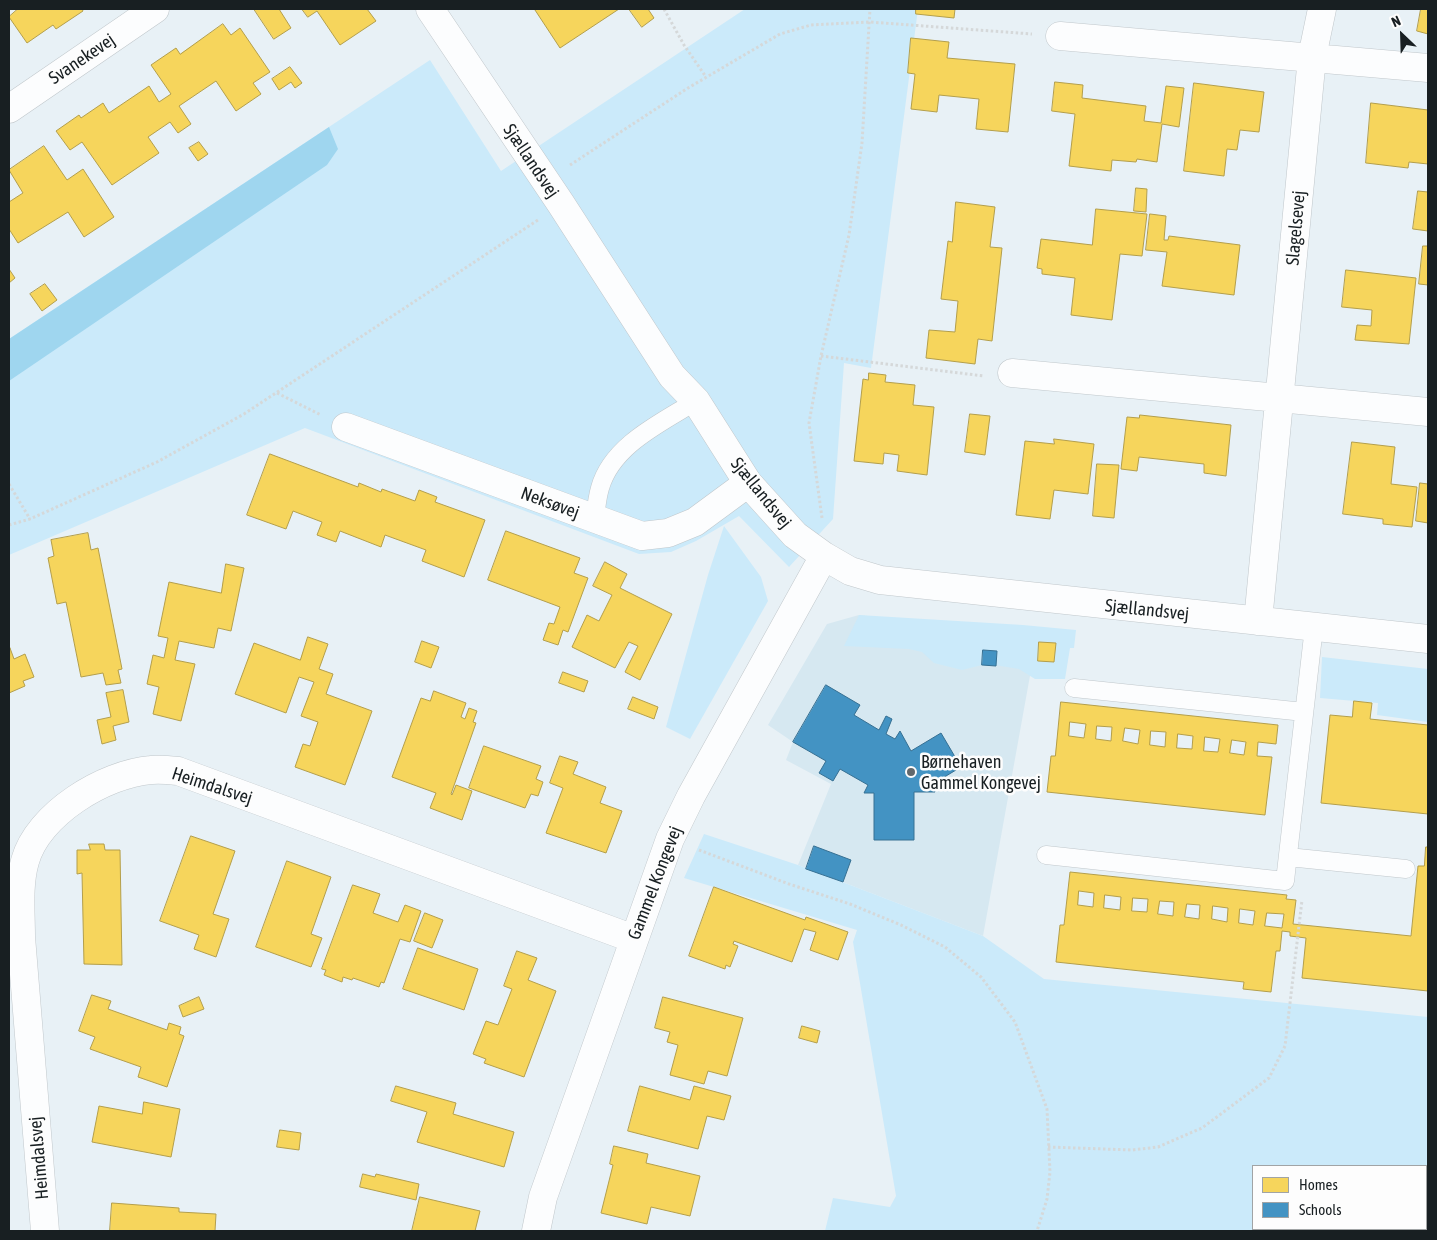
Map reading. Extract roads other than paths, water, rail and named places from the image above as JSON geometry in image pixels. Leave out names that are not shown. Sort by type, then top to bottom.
[{"type":"street","name":"Svanekevej","points":[[9,109],[155,9]]},
{"type":"street","name":"Slagelsevej","points":[[1258,622],[1312,57],[1322,9]]},
{"type":"street","name":"Sjællandsvej","points":[[440,12],[545,182],[672,376],[696,401],[748,483],[794,535],[824,556],[850,571],[880,580],[1428,639]]},
{"type":"street","points":[[1060,36],[1428,68]]},
{"type":"street","points":[[1012,373],[1428,412]]},
{"type":"street","name":"Neksøvej","points":[[346,427],[642,536],[668,533],[695,522],[748,483]]},
{"type":"street","name":"Gammel Kongevej","points":[[536,1231],[544,1197],[670,839],[691,796],[824,556]]},
{"type":"street","name":"Heimdalsvej","points":[[45,1231],[21,937],[24,870],[25,861],[40,829],[64,807],[92,789],[125,775],[151,770],[178,771],[634,939]]},
{"type":"lane","points":[[595,519],[600,488],[610,465],[636,439],[696,401]]},
{"type":"lane","points":[[1046,855],[1285,881],[1314,627]]},
{"type":"lane","points":[[1074,688],[1304,712]]},
{"type":"lane","points":[[1288,857],[1406,869]]},
{"type":"place","name":"Børnehaven Gammel Kongevej","points":[[911,772]]}]
